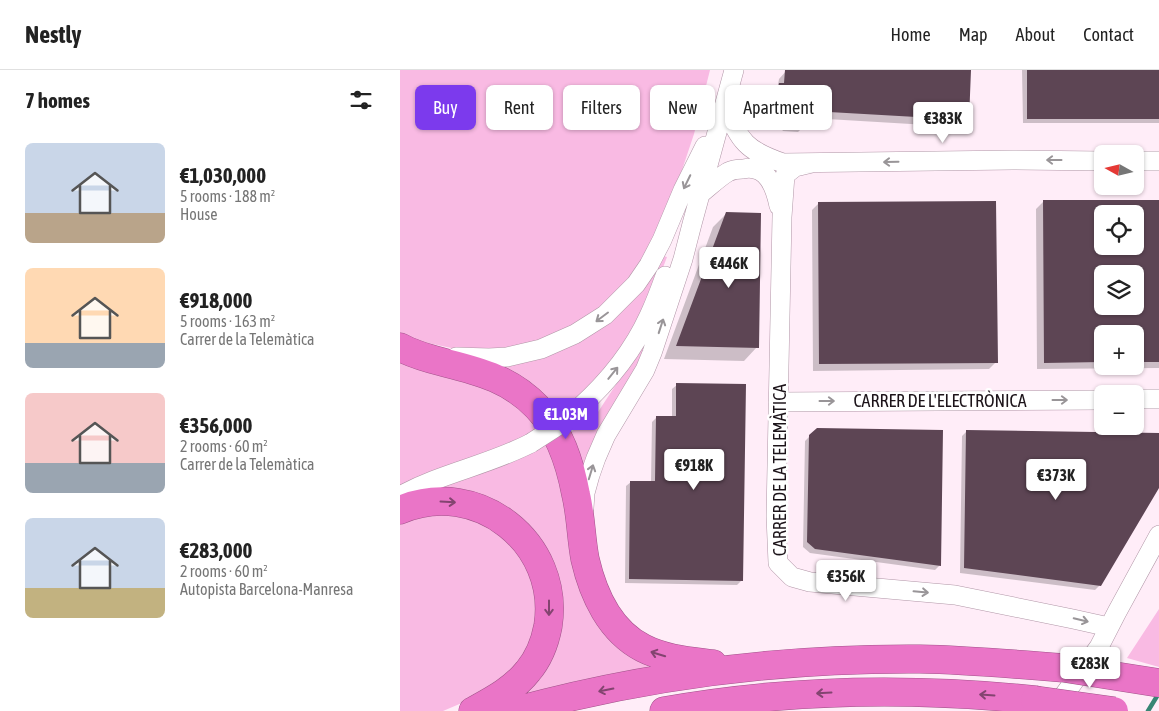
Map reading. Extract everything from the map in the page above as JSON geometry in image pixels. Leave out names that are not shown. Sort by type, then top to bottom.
[{"type":"highway","points":[[400,345],[423,357],[500,379],[515,388],[537,407],[548,420],[559,438],[567,459],[577,497],[589,574],[606,613],[620,632],[638,645],[658,654],[741,668]]},
{"type":"highway","points":[[400,510],[420,503],[449,502],[470,506],[490,513],[518,532],[538,559],[544,573],[550,603],[549,618],[543,645],[537,657],[529,670],[520,679],[496,698],[473,711]]},
{"type":"highway","points":[[515,711],[605,690],[688,675],[741,668],[831,661],[921,659],[977,661],[1064,668],[1159,682]]},
{"type":"highway","points":[[664,711],[723,702],[838,692],[916,692],[993,695],[1044,705],[1114,711]]},
{"type":"street","points":[[730,85],[734,70]]},
{"type":"street","points":[[582,537],[585,493],[596,458],[606,435],[645,370],[652,353],[684,258],[725,107]]},
{"type":"street","points":[[400,345],[449,356],[469,358],[507,357],[558,343],[605,315],[636,284],[649,264],[662,240],[683,190],[725,107]]},
{"type":"street","points":[[735,130],[752,149],[764,157],[783,163],[1094,161]]},
{"type":"street","points":[[1144,161],[1159,161]]},
{"type":"street","points":[[782,217],[785,175],[795,167],[812,163]]},
{"type":"street","points":[[700,194],[730,171],[749,167],[763,172],[770,180],[776,191],[782,217]]},
{"type":"street","name":"CARRER DE LA TELEMÀTICA","points":[[782,217],[776,516],[778,563],[792,577],[810,582],[955,595],[1108,627]]},
{"type":"street","points":[[400,496],[427,483],[504,456],[531,443],[562,423],[580,408],[611,376],[640,336],[650,316],[673,256],[692,224]]},
{"type":"street","points":[[1144,399],[1159,399]]},
{"type":"street","name":"CARRER DE L'ELECTRÒNICA","points":[[778,402],[1094,400]]},
{"type":"street","points":[[1044,705],[1099,647],[1108,627],[1159,535]]},
{"type":"shaded area","points":[[400,70],[710,70],[706,85],[650,85],[650,130],[695,130],[694,134],[670,206],[633,278],[592,316],[543,341],[514,348],[456,349],[423,342],[400,333]]},
{"type":"shaded area","points":[[663,256],[667,257],[653,294],[627,345],[578,400],[554,415],[498,364],[542,356]]},
{"type":"shaded area","points":[[651,331],[640,363],[580,473],[567,435],[598,412]]},
{"type":"shaded area","points":[[400,358],[487,382],[543,424],[515,444],[400,490]]},
{"type":"shaded area","points":[[552,440],[571,519],[648,663],[648,669],[520,698],[530,681],[543,555],[434,487]]},
{"type":"shaded area","points":[[418,511],[485,519],[532,568],[539,630],[517,670],[483,694],[443,711],[400,711],[400,518]]},
{"type":"shaded area","points":[[1159,609],[1159,667],[1127,658]]},
{"type":"building","points":[[785,70],[971,70],[969,120],[832,112],[832,85],[779,85],[779,83],[784,83]]},
{"type":"building","points":[[1027,70],[1159,70],[1159,119],[1027,119]]},
{"type":"building","points":[[1043,200],[1159,200],[1159,362],[1144,362],[1144,325],[1094,325],[1094,362],[1044,363]]},
{"type":"building","points":[[996,201],[998,363],[819,364],[818,202]]},
{"type":"building","points":[[726,212],[761,213],[759,348],[676,346]]},
{"type":"building","points":[[676,383],[746,384],[743,581],[629,579],[630,481],[655,481],[656,416],[676,416]]},
{"type":"building","points":[[817,428],[943,430],[941,566],[815,549],[807,542],[809,435]]},
{"type":"building","points":[[966,430],[1094,432],[1094,435],[1144,435],[1144,433],[1159,433],[1159,488],[1101,586],[964,568]]},
{"type":"waterway","points":[[1148,711],[1159,693]]}]
